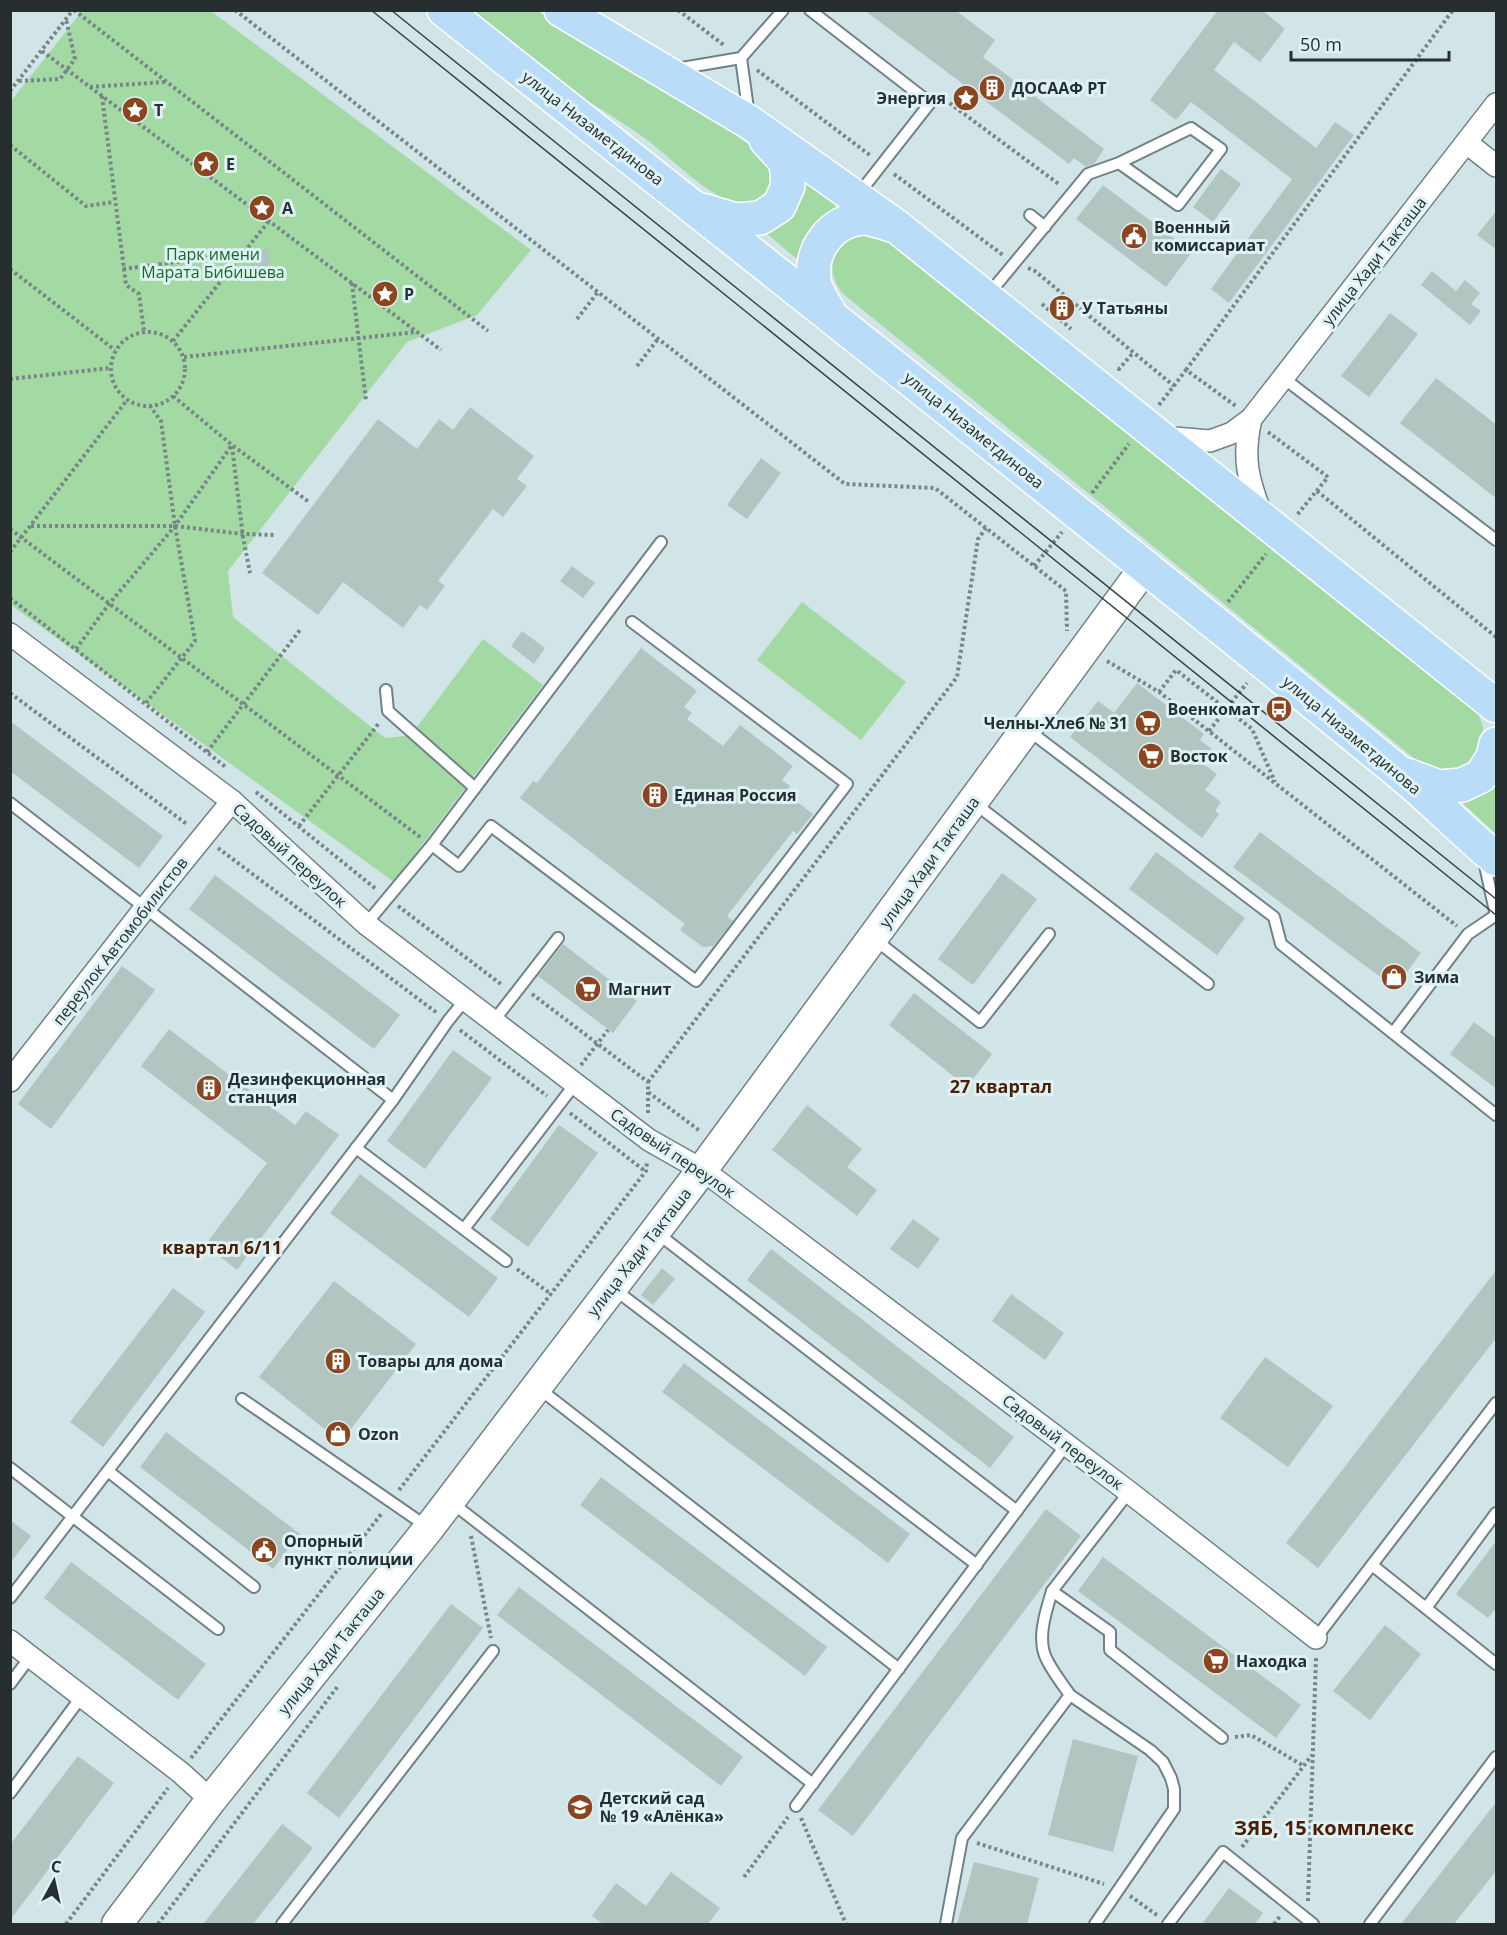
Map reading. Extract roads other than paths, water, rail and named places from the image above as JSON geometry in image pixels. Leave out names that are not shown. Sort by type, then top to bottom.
[{"type":"main road","name":"улица Низаметдинова","points":[[444,10],[1400,772],[1488,852]]},
{"type":"main road","points":[[561,10],[749,122],[896,226],[1148,431],[1490,700],[1497,730]]},
{"type":"main road","points":[[694,208],[736,220],[760,218],[779,206],[788,186],[786,162],[749,122]]},
{"type":"main road","points":[[832,317],[814,282],[814,262],[822,241],[839,224],[864,218],[896,226]]},
{"type":"main road","name":"улица Хади Такташа","points":[[117,1924],[211,1800],[429,1528],[458,1508],[536,1387],[720,1146],[1145,567]]},
{"type":"main road","points":[[1400,772],[1439,788],[1462,785],[1481,776],[1493,758],[1497,744]]},
{"type":"street","name":"улица Хади Такташа","points":[[1252,420],[1282,377],[1497,104]]},
{"type":"street","points":[[1467,143],[1497,166]]},
{"type":"street","points":[[1148,431],[1210,441],[1232,433],[1252,420]]},
{"type":"street","points":[[1252,420],[1246,438],[1246,467],[1263,520]]},
{"type":"street","name":"Садовый переулок","points":[[10,634],[232,801],[366,924],[493,1022],[649,1140],[702,1170],[1129,1492],[1316,1638]]},
{"type":"street","name":"переулок Автомобилистов","points":[[10,1081],[232,801]]},
{"type":"street","points":[[10,1641],[180,1772],[211,1800]]},
{"type":"lane","points":[[663,72],[741,58],[783,10]]},
{"type":"lane","points":[[810,10],[930,103],[855,198]]},
{"type":"lane","points":[[741,58],[749,122]]},
{"type":"lane","points":[[986,298],[1088,174],[1119,163],[1191,128],[1221,149],[1178,205],[1119,163]]},
{"type":"lane","points":[[1030,215],[1045,227]]},
{"type":"lane","points":[[1282,377],[1497,540]]},
{"type":"lane","points":[[366,924],[432,845],[661,542]]},
{"type":"lane","points":[[432,845],[459,866],[491,826],[696,981],[847,784],[632,622]]},
{"type":"lane","points":[[386,690],[388,711],[475,788]]},
{"type":"lane","points":[[1026,729],[1274,917],[1281,944],[1497,1115]]},
{"type":"lane","points":[[973,801],[1208,984]]},
{"type":"lane","points":[[10,803],[393,1100]]},
{"type":"lane","points":[[1393,1033],[1468,934],[1496,916],[1488,852]]},
{"type":"lane","points":[[873,938],[980,1022],[1049,934]]},
{"type":"lane","points":[[493,1022],[558,938]]},
{"type":"lane","points":[[10,1598],[393,1100],[465,1000]]},
{"type":"lane","points":[[464,1229],[559,1105],[572,1082]]},
{"type":"lane","points":[[356,1148],[506,1261]]},
{"type":"lane","points":[[655,1232],[1017,1511]]},
{"type":"lane","points":[[612,1287],[977,1564]]},
{"type":"lane","points":[[536,1387],[899,1669]]},
{"type":"lane","points":[[242,1399],[429,1528]]},
{"type":"lane","points":[[1316,1638],[1497,1403]]},
{"type":"lane","points":[[796,1806],[1066,1445]]},
{"type":"lane","points":[[10,1468],[218,1629]]},
{"type":"lane","points":[[108,1471],[254,1587]]},
{"type":"lane","points":[[1095,1924],[1174,1809],[1174,1789],[1163,1762],[1150,1750],[1070,1695],[1046,1658],[1042,1642],[1046,1611],[1052,1591],[1129,1492]]},
{"type":"lane","points":[[458,1508],[813,1784]]},
{"type":"lane","points":[[1426,1608],[1497,1513]]},
{"type":"lane","points":[[1372,1565],[1497,1664]]},
{"type":"lane","points":[[1052,1591],[1110,1632],[1110,1650],[1222,1738]]},
{"type":"lane","points":[[282,1924],[494,1651]]},
{"type":"lane","points":[[10,1684],[30,1656]]},
{"type":"lane","points":[[946,1924],[963,1838],[1070,1695]]},
{"type":"lane","points":[[10,1793],[82,1696]]},
{"type":"lane","points":[[1370,1924],[1497,1757]]},
{"type":"lane","points":[[1168,1924],[1223,1852],[1310,1922]]},
{"type":"tram line","points":[[371,10],[1496,915]]},
{"type":"tram line","points":[[391,10],[1496,899]]},
{"type":"place","name":"ДОСААФ РТ","points":[[992,88]]},
{"type":"place","name":"Энергия","points":[[966,98]]},
{"type":"place","name":"Т","points":[[135,110]]},
{"type":"place","name":"Е","points":[[206,164]]},
{"type":"place","name":"А","points":[[262,208]]},
{"type":"place","name":"Военный комиссариат","points":[[1134,236]]},
{"type":"place","name":"Р","points":[[385,294]]},
{"type":"place","name":"У Татьяны","points":[[1062,308]]},
{"type":"place","name":"Военкомат","points":[[1279,709]]},
{"type":"place","name":"Челны-Хлеб № 31","points":[[1148,723]]},
{"type":"place","name":"Восток","points":[[1151,756]]},
{"type":"place","name":"Единая Россия","points":[[655,795]]},
{"type":"place","name":"Зима","points":[[1394,977]]},
{"type":"place","name":"Магнит","points":[[588,989]]},
{"type":"place","name":"Дезинфекционная станция","points":[[209,1088]]},
{"type":"place","name":"Товары для дома","points":[[338,1361]]},
{"type":"place","name":"Ozon","points":[[338,1434]]},
{"type":"place","name":"Опорный пункт полиции","points":[[264,1550]]},
{"type":"place","name":"Находка","points":[[1216,1661]]},
{"type":"place","name":"Детский сад № 19 «Алёнка»","points":[[580,1807]]},
{"type":"district","name":"27 квартал","points":[[1001,1086]]},
{"type":"district","name":"квартал 6/11","points":[[222,1247]]},
{"type":"district","name":"ЗЯБ, 15 комплекс","points":[[1324,1827]]},
{"type":"park label","name":"Парк имени Марата Бибишева","points":[[213,263]]}]
